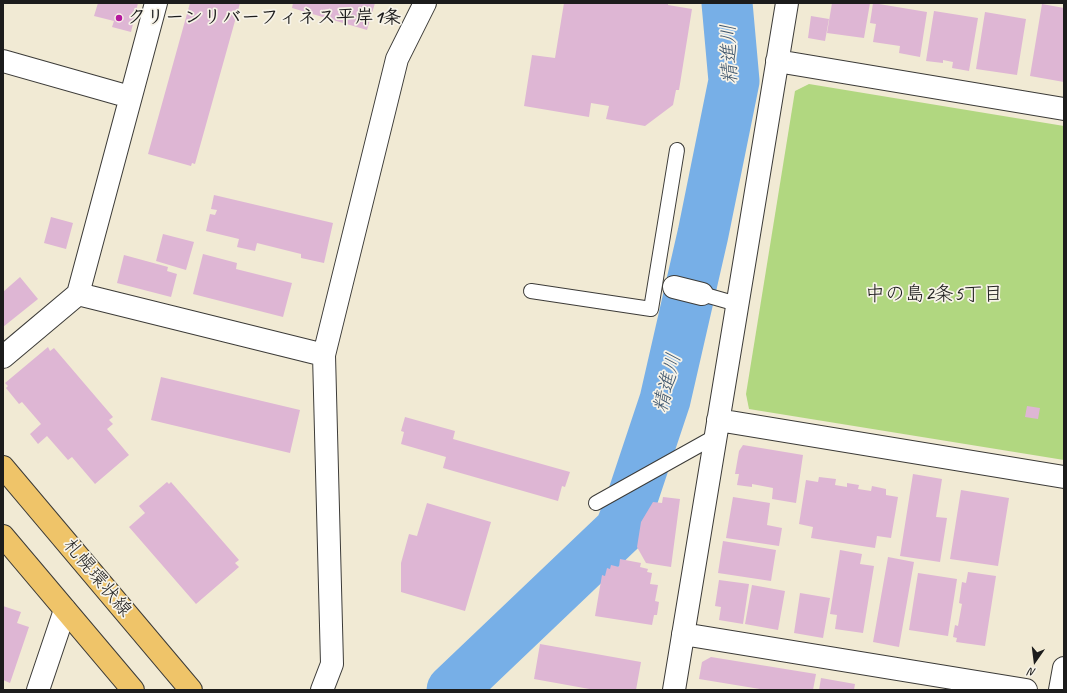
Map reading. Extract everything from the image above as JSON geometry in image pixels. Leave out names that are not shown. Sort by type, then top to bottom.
[{"type":"main road","name":"札幌環状線","points":[[3,467],[191,690]]},
{"type":"main road","points":[[3,536],[133,690]]},
{"type":"street","points":[[3,357],[78,294],[156,3]]},
{"type":"street","points":[[322,690],[332,664],[324,355],[397,59],[425,3]]},
{"type":"street","points":[[674,690],[787,3]]},
{"type":"street","points":[[3,61],[130,97]]},
{"type":"street","points":[[777,61],[1064,109]]},
{"type":"street","points":[[665,284],[702,294]]},
{"type":"street","points":[[78,294],[324,355]]},
{"type":"street","points":[[717,428],[1064,477]]},
{"type":"street","points":[[38,690],[65,610]]},
{"type":"street","points":[[683,634],[1026,690]]},
{"type":"street","points":[[1060,690],[1064,668]]},
{"type":"lane","points":[[531,291],[651,309],[665,284],[677,150]]},
{"type":"lane","points":[[702,294],[737,304]]},
{"type":"lane","points":[[596,503],[670,461],[717,428]]},
{"type":"green space","points":[[809,84],[1064,126],[1064,460],[749,409],[746,394],[795,91]]},
{"type":"building","name":"クリーンリバーフィネス平岸1条","points":[[98,3],[138,3],[131,32],[112,27],[114,21],[94,16]]},
{"type":"building","points":[[190,3],[240,3],[195,164],[192,163],[191,166],[148,154]]},
{"type":"building","points":[[293,3],[375,3],[367,30],[292,8]]},
{"type":"building","points":[[564,3],[668,3],[668,5],[692,9],[679,90],[676,90],[673,105],[645,126],[606,119],[609,106],[591,103],[589,117],[524,106],[532,55],[555,58]]},
{"type":"building","points":[[832,3],[870,3],[864,38],[827,33]]},
{"type":"building","points":[[873,3],[927,12],[920,57],[899,53],[900,46],[873,42],[876,24],[870,23]]},
{"type":"building","points":[[1042,4],[1064,8],[1064,82],[1030,76]]},
{"type":"building","points":[[934,11],[978,18],[969,71],[952,68],[953,62],[943,60],[943,63],[926,61]]},
{"type":"building","points":[[985,12],[1026,19],[1017,75],[976,69]]},
{"type":"building","points":[[811,16],[829,19],[825,41],[808,38]]},
{"type":"building","points":[[214,195],[333,223],[324,263],[301,258],[301,254],[257,243],[255,251],[237,247],[239,239],[206,231],[210,214],[215,215],[217,210],[211,209]]},
{"type":"building","points":[[51,217],[73,223],[66,249],[44,243]]},
{"type":"building","points":[[163,234],[194,242],[186,270],[156,261]]},
{"type":"building","points":[[203,254],[237,263],[236,269],[292,283],[283,317],[193,294]]},
{"type":"building","points":[[124,255],[168,267],[167,271],[177,274],[171,297],[117,283]]},
{"type":"building","points":[[20,277],[38,299],[3,327],[3,292]]},
{"type":"building","points":[[48,347],[50,351],[54,348],[113,417],[109,420],[113,424],[107,429],[129,455],[95,484],[72,457],[68,460],[47,436],[38,444],[30,434],[41,424],[22,402],[19,404],[6,388],[8,386],[5,383]]},
{"type":"building","points":[[161,377],[300,410],[290,453],[151,420]]},
{"type":"building","points":[[1027,406],[1040,408],[1038,419],[1025,417]]},
{"type":"building","points":[[405,417],[455,431],[453,439],[570,472],[565,487],[562,486],[558,501],[443,468],[446,457],[401,444],[404,432],[401,431]]},
{"type":"building","points":[[743,445],[803,455],[796,503],[772,499],[773,488],[752,484],[752,487],[737,485],[739,474],[735,474],[739,451]]},
{"type":"building","points":[[913,474],[942,479],[936,517],[947,518],[940,562],[900,556]]},
{"type":"building","points":[[819,477],[836,479],[835,485],[847,487],[847,483],[859,485],[858,489],[871,491],[872,486],[886,489],[886,495],[898,497],[891,538],[877,536],[875,548],[811,538],[813,527],[799,524],[806,480],[818,482]]},
{"type":"building","points":[[167,482],[169,484],[171,482],[239,560],[235,563],[239,567],[196,604],[129,527],[145,513],[139,506]]},
{"type":"building","points":[[961,490],[1009,498],[998,566],[950,559]]},
{"type":"building","points":[[663,497],[680,499],[671,567],[646,563],[637,547],[641,522],[653,502],[662,503]]},
{"type":"building","points":[[733,497],[770,503],[767,525],[782,528],[779,546],[726,538]]},
{"type":"building","points":[[427,503],[491,522],[465,611],[401,592],[401,563],[409,534],[417,536]]},
{"type":"building","points":[[723,541],[776,550],[771,581],[718,573]]},
{"type":"building","points":[[840,550],[862,554],[860,564],[874,566],[863,633],[835,629],[837,615],[830,614]]},
{"type":"building","points":[[888,557],[914,562],[899,647],[873,642]]},
{"type":"building","points":[[620,559],[641,563],[640,567],[648,569],[647,572],[652,573],[650,584],[658,585],[655,601],[659,602],[657,615],[654,615],[652,625],[595,616],[602,575],[605,576],[607,568],[610,569],[611,565],[619,567]]},
{"type":"building","points":[[968,572],[996,576],[985,646],[956,642],[957,638],[953,637],[955,625],[958,626],[962,604],[959,603],[962,582],[966,583]]},
{"type":"building","points":[[918,573],[957,579],[948,636],[909,630]]},
{"type":"building","points":[[719,580],[749,584],[743,624],[719,620],[721,607],[715,606]]},
{"type":"building","points":[[752,585],[785,591],[778,630],[745,624]]},
{"type":"building","points":[[800,593],[830,598],[823,638],[794,633]]},
{"type":"building","points":[[3,606],[21,612],[17,623],[29,627],[10,683],[3,680]]},
{"type":"building","points":[[540,644],[641,662],[636,690],[595,690],[534,679]]},
{"type":"building","points":[[711,657],[816,674],[813,690],[766,690],[699,679],[702,662]]},
{"type":"building","points":[[821,678],[855,684],[854,690],[819,690]]},
{"type":"waterway","name":"精進川","points":[[452,690],[620,530],[630,505],[665,400],[703,234],[734,81],[727,3]]},
{"type":"place","name":"クリーンリバーフィネス平岸1条","points":[[119,18]]},
{"type":"district","name":"中の島2条5丁目","points":[[934,295]]}]
